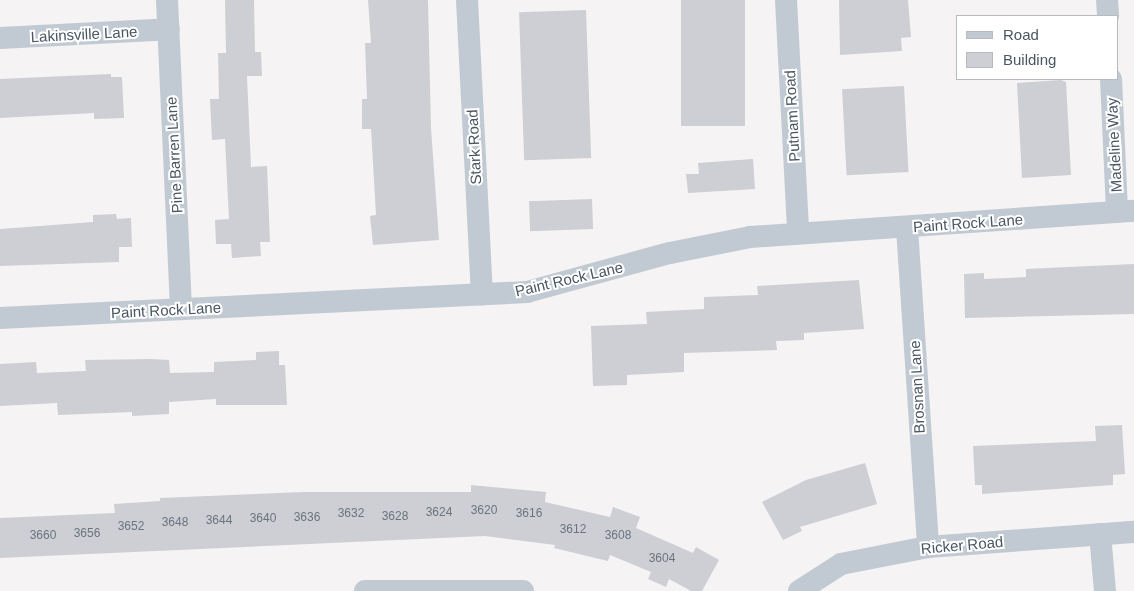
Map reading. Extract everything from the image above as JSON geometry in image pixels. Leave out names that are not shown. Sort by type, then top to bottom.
[{"type":"street","name":"Pine Barren Lane","points":[[167,0],[181,309]]},
{"type":"street","name":"Stark Road","points":[[467,0],[482,295]]},
{"type":"street","name":"Putnam Road","points":[[786,0],[798,232]]},
{"type":"street","points":[[1107,0],[1108,15]]},
{"type":"street","name":"Lakinsville Lane","points":[[0,38],[168,29]]},
{"type":"street","name":"Madeline Way","points":[[1111,80],[1126,212]]},
{"type":"street","name":"Paint Rock Lane","points":[[0,318],[527,292],[670,253],[750,237],[798,232],[907,228],[1126,212]]},
{"type":"street","name":"Brosnan Lane","points":[[907,228],[928,546]]},
{"type":"street","name":"Ricker Road","points":[[799,591],[841,564],[928,546],[1134,532]]},
{"type":"street","points":[[1100,534],[1105,591]]},
{"type":"street","points":[[365,591],[523,591]]},
{"type":"building","points":[[225,0],[254,0],[255,52],[261,52],[262,76],[247,76],[251,167],[267,166],[270,242],[260,242],[261,256],[232,258],[231,244],[216,244],[215,220],[229,219],[225,139],[212,140],[210,99],[219,99],[218,53],[226,53]]},
{"type":"building","points":[[368,0],[428,0],[431,128],[439,240],[373,245],[370,216],[376,215],[371,129],[362,129],[362,99],[367,99],[365,43],[371,43]]},
{"type":"building","points":[[681,0],[745,0],[745,126],[681,126]]},
{"type":"building","points":[[839,0],[908,0],[911,37],[901,38],[902,51],[840,55]]},
{"type":"building","points":[[586,10],[591,158],[524,160],[519,12]]},
{"type":"building","points":[[111,74],[111,77],[122,77],[124,118],[94,119],[94,113],[0,118],[0,79]]},
{"type":"building","points":[[1061,80],[1066,82],[1071,175],[1022,178],[1017,83]]},
{"type":"building","points":[[904,86],[909,172],[847,175],[842,89]]},
{"type":"building","points":[[753,159],[755,189],[688,193],[686,174],[699,174],[698,163]]},
{"type":"building","points":[[592,199],[593,229],[530,231],[529,201]]},
{"type":"building","points":[[116,214],[117,219],[131,218],[132,247],[119,247],[119,262],[0,266],[0,229],[93,222],[93,215]]},
{"type":"building","points":[[1134,264],[1134,314],[965,318],[964,274],[984,273],[984,279],[1026,277],[1026,269]]},
{"type":"building","points":[[859,280],[864,329],[804,333],[804,340],[776,341],[777,350],[684,353],[684,372],[627,375],[627,385],[593,386],[591,326],[647,324],[646,312],[704,309],[704,297],[758,295],[757,286]]},
{"type":"building","points":[[279,351],[279,365],[285,365],[287,405],[216,405],[216,399],[169,402],[169,414],[132,416],[132,412],[58,415],[57,403],[0,406],[0,364],[36,362],[37,373],[86,371],[85,360],[151,359],[169,360],[170,373],[214,372],[214,362],[256,360],[256,352]]},
{"type":"building","points":[[1122,425],[1125,474],[1113,475],[1113,485],[982,494],[982,485],[975,485],[973,446],[1096,441],[1095,426]]},
{"type":"building","points":[[865,463],[877,504],[800,527],[802,531],[783,540],[762,502],[806,480]]},
{"type":"building","points":[[471,485],[546,492],[545,502],[610,517],[613,507],[640,517],[636,528],[693,553],[696,547],[719,560],[702,591],[691,591],[669,579],[666,587],[648,579],[651,572],[610,555],[608,561],[554,548],[555,545],[485,536],[0,558],[0,518],[115,513],[114,504],[160,501],[160,498],[303,492],[471,492]]}]
